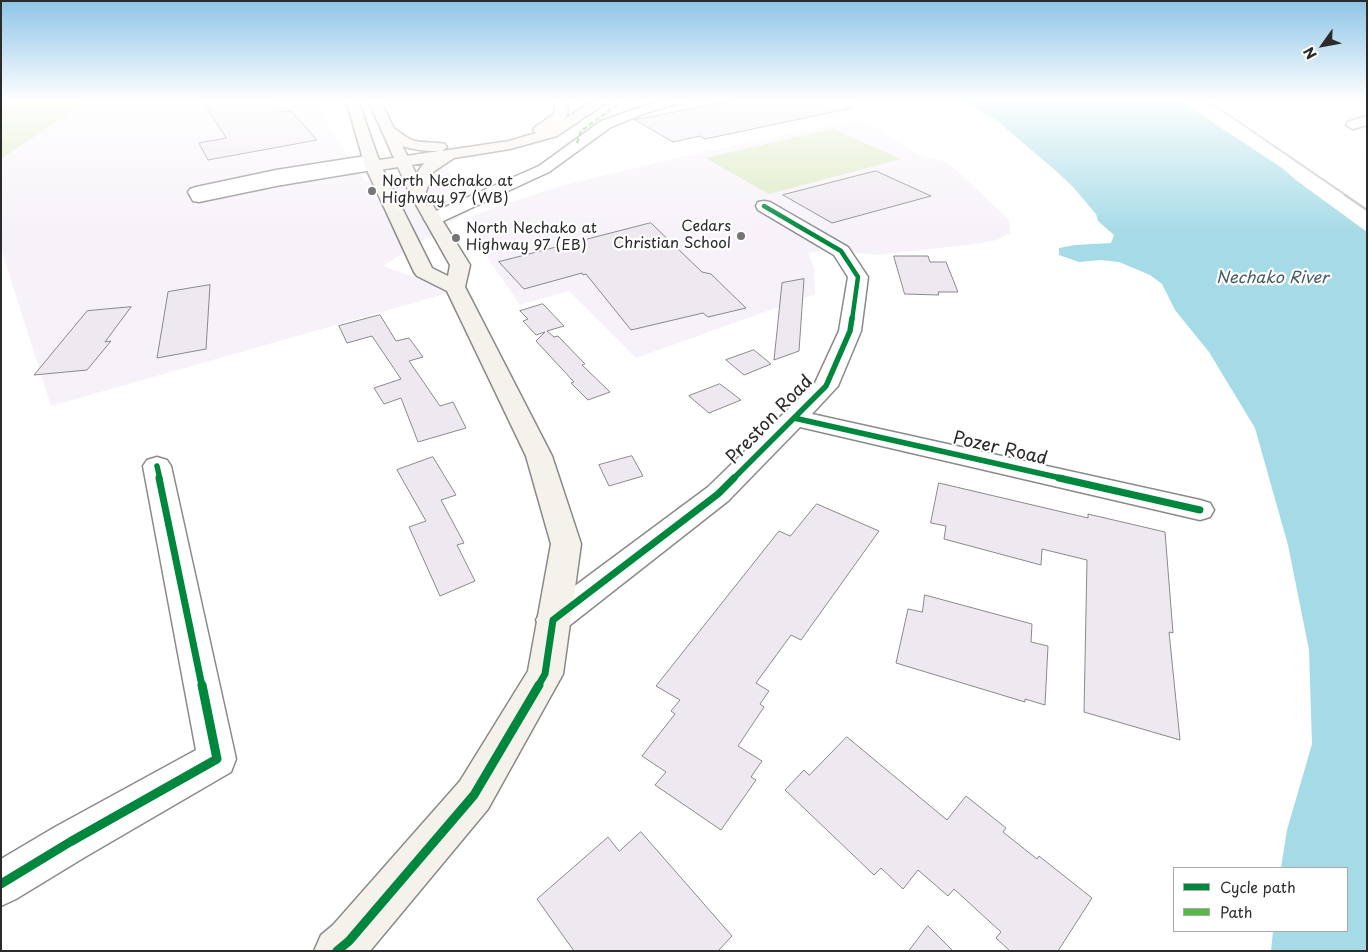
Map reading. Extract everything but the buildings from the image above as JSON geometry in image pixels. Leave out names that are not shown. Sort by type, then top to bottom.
[{"type":"main road","points":[[337,951],[349,941],[474,795],[545,674],[566,544],[539,456],[455,287],[424,272],[372,163],[366,144]]},
{"type":"main road","points":[[396,144],[418,194],[460,265],[455,287]]},
{"type":"main road","points":[[411,144],[454,150],[506,144]]},
{"type":"main road","points":[[372,163],[482,144]]},
{"type":"main road","points":[[418,194],[422,174],[432,162],[454,150]]},
{"type":"street","points":[[433,220],[544,169],[575,144]]},
{"type":"street","points":[[372,163],[199,197],[196,192],[276,175],[372,163]]},
{"type":"street","name":"Preston Road","points":[[553,620],[718,494],[826,386],[850,331],[858,277],[841,251],[764,206]]},
{"type":"street","name":"Pozer Road","points":[[794,418],[1200,510]]},
{"type":"street","points":[[1,884],[129,808],[217,759],[157,466]]},
{"type":"shaded area","points":[[23,144],[341,144],[365,181],[447,167],[470,210],[383,266],[455,291],[51,406],[1,249],[1,159]]},
{"type":"shaded area","name":"Cedars Christian School","points":[[741,144],[902,144],[918,155],[948,162],[1009,220],[1010,233],[997,240],[975,244],[878,255],[825,250],[808,253],[814,268],[815,294],[636,358],[569,291],[520,305],[489,260],[471,216],[557,187]]},
{"type":"green space","points":[[1,144],[23,144],[1,159]]},
{"type":"green space","points":[[765,144],[868,144],[901,159],[769,194],[705,158]]},
{"type":"water","name":"Nechako River","points":[[1025,144],[1246,144],[1282,168],[1367,232],[1367,951],[1271,951],[1273,932],[1348,932],[1348,867],[1281,867],[1287,830],[1312,744],[1309,650],[1288,545],[1255,428],[1209,352],[1175,310],[1162,284],[1150,275],[1119,262],[1101,260],[1079,262],[1059,255],[1059,248],[1111,243],[1114,235],[1098,221],[1096,214],[1073,187]]},
{"type":"railway","points":[[1272,144],[1347,196]]},
{"type":"railway","points":[[1345,195],[1367,210]]},
{"type":"cycle path","points":[[337,951],[349,941],[474,795],[545,674],[553,620],[718,494],[826,386],[850,331],[858,277],[841,251],[764,206]]},
{"type":"cycle path","points":[[794,418],[1200,510]]},
{"type":"cycle path","points":[[1,884],[70,842],[217,759],[157,466]]},
{"type":"place","name":"North Nechako at Highway 97 (WB)","points":[[372,191]]},
{"type":"place","name":"Cedars Christian School","points":[[741,236]]},
{"type":"place","name":"North Nechako at Highway 97 (EB)","points":[[456,238]]}]
